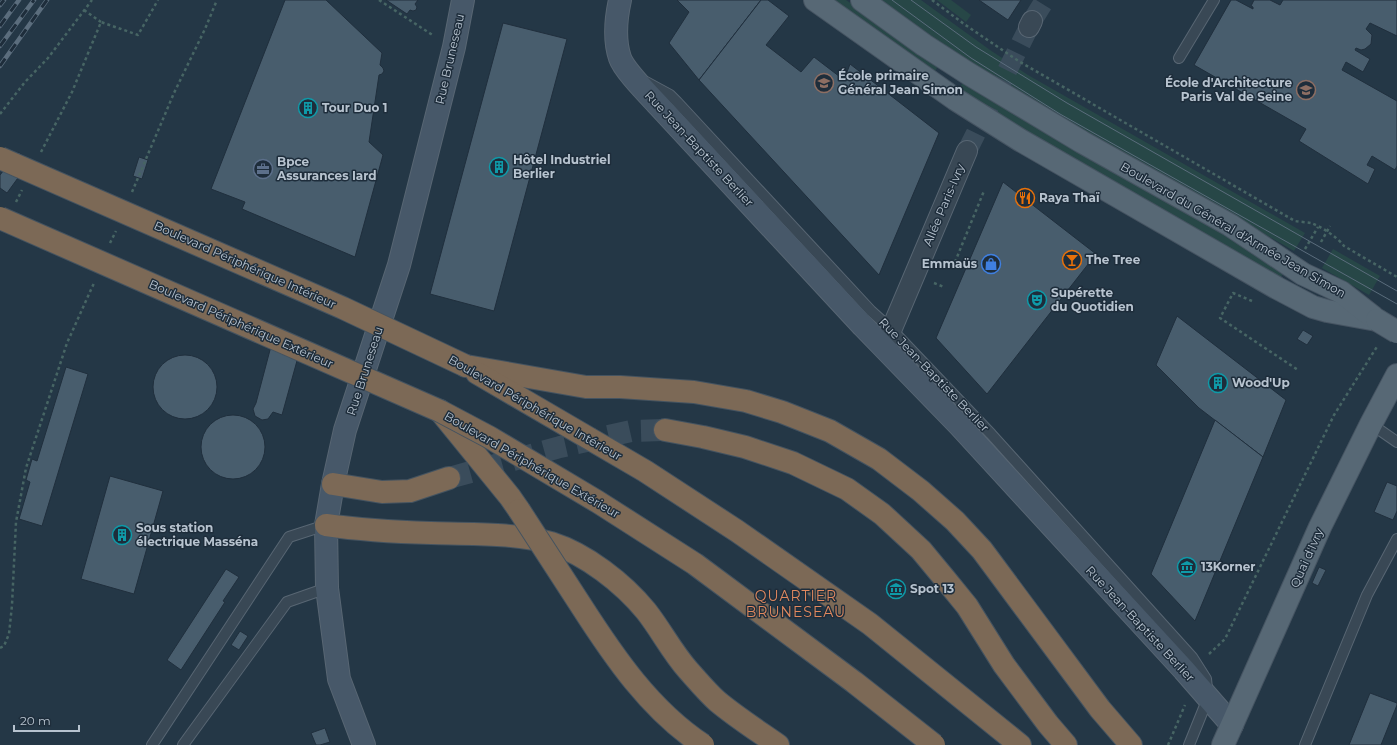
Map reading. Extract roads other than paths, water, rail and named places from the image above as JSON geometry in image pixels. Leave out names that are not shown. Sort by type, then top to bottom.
[{"type":"highway","name":"Boulevard Périphérique Intérieur","points":[[0,158],[343,308],[466,366],[645,471],[737,531],[870,624],[1020,745]]},
{"type":"highway","name":"Boulevard Périphérique Extérieur","points":[[7,211],[440,412],[489,437],[571,486],[695,564],[854,682],[934,745]]},
{"type":"highway","points":[[466,366],[586,387],[620,387],[694,392],[746,401],[782,412],[830,431],[855,445],[879,459],[921,491],[961,527],[982,550],[1100,709],[1131,745]]},
{"type":"highway","points":[[440,412],[510,497],[627,673],[653,704],[692,738],[703,745]]},
{"type":"highway","points":[[665,430],[746,447],[793,463],[846,489],[882,514],[921,550],[967,606],[1004,666],[1066,745]]},
{"type":"highway","points":[[333,484],[382,492],[410,491],[449,478]]},
{"type":"highway","points":[[326,525],[364,530],[479,534],[518,537],[551,543],[572,551],[610,575],[632,595],[659,629],[687,669],[716,701],[778,745]]},
{"type":"main road","name":"Rue Bruneseau","points":[[364,745],[340,679],[327,588],[326,525],[345,430],[399,265],[454,47],[463,0]]},
{"type":"main road","name":"Rue Jean-Baptiste Berlier","points":[[620,0],[616,36],[620,59],[632,75],[659,106],[887,338],[959,425],[1232,725]]},
{"type":"main road","name":"Boulevard du Général d'Armée Jean Simon","points":[[815,0],[955,99],[1020,140],[1291,296],[1312,307],[1377,320]]},
{"type":"main road","name":"Boulevard du Général d'Armée Jean Simon","points":[[862,0],[924,45],[976,78],[1082,142],[1230,225],[1303,274],[1339,291],[1377,320]]},
{"type":"main road","points":[[1377,320],[1389,336]]},
{"type":"main road","name":"Quai d'Ivry","points":[[1223,745],[1320,527],[1397,375]]},
{"type":"street","name":"Allée Paris-Ivry","points":[[887,338],[966,151]]},
{"type":"lane","points":[[1179,58],[1214,0]]},
{"type":"lane","points":[[1371,424],[1397,442]]},
{"type":"lane","points":[[152,745],[288,537],[326,525]]},
{"type":"lane","points":[[1305,745],[1367,595],[1397,539]]},
{"type":"lane","points":[[183,745],[287,602],[327,588]]},
{"type":"lane","points":[[1189,745],[1208,698]]},
{"type":"tunnel","points":[[1032,21],[1045,0]]},
{"type":"tunnel","points":[[967,151],[1029,27]]},
{"type":"tunnel","points":[[449,478],[560,447],[631,431],[665,430]]},
{"type":"tram line","points":[[892,0],[971,58],[1060,114],[1397,304]]},
{"type":"tram line","points":[[911,0],[976,47],[1067,103],[1397,291]]},
{"type":"railway","points":[[0,5],[4,0]]},
{"type":"railway","points":[[0,26],[19,0]]},
{"type":"railway","points":[[0,46],[34,0]]},
{"type":"railway","points":[[0,66],[47,0]]},
{"type":"place","name":"École primaire Général Jean Simon","points":[[824,83]]},
{"type":"place","name":"École d'Architecture Paris Val de Seine","points":[[1306,90]]},
{"type":"place","name":"Tour Duo 1","points":[[308,108]]},
{"type":"place","name":"Hôtel Industriel Berlier","points":[[499,167]]},
{"type":"place","name":"Bpce Assurances Iard","points":[[263,169]]},
{"type":"place","name":"Raya Thaï","points":[[1025,198]]},
{"type":"place","name":"The Tree","points":[[1072,260]]},
{"type":"place","name":"Emmaüs","points":[[991,264]]},
{"type":"place","name":"Supérette du Quotidien","points":[[1037,300]]},
{"type":"place","name":"Wood'Up","points":[[1218,383]]},
{"type":"place","name":"Sous station électrique Masséna","points":[[122,535]]},
{"type":"place","name":"13Korner","points":[[1187,567]]},
{"type":"place","name":"Spot 13","points":[[896,589]]},
{"type":"district","name":"QUARTIER BRUNESEAU","points":[[796,604]]}]
